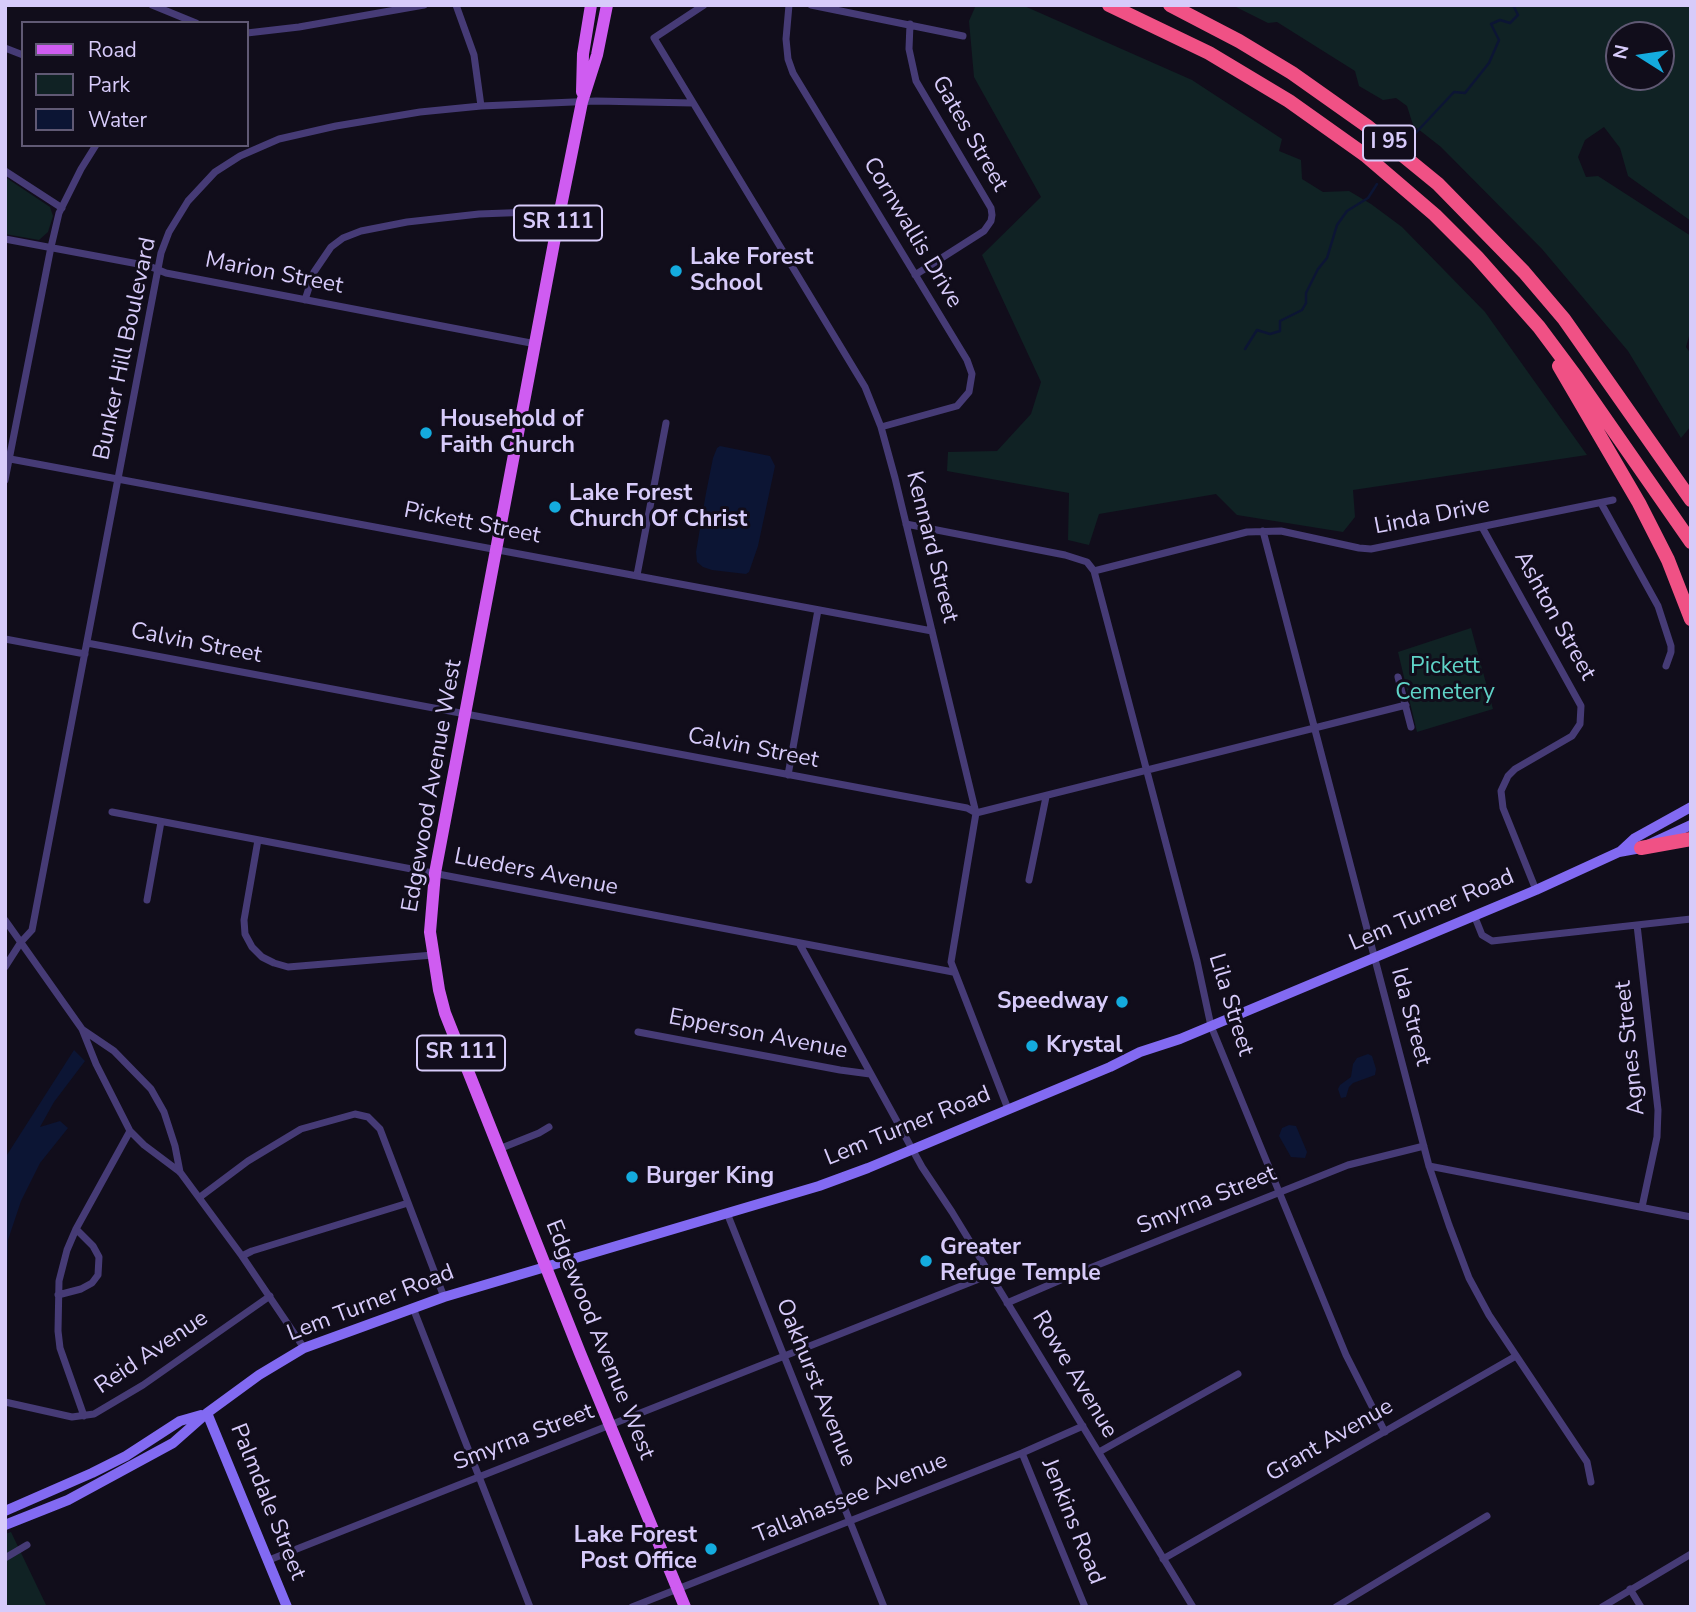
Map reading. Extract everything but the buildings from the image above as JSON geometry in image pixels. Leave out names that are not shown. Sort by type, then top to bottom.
[{"type":"highway","name":"I 95","points":[[1109,5],[1183,39],[1236,68],[1340,136],[1435,215],[1519,303],[1577,378],[1691,542]]},
{"type":"highway","name":"I 95","points":[[1170,5],[1239,41],[1292,73],[1367,125],[1438,184],[1524,272],[1564,319],[1691,500]]},
{"type":"highway","points":[[1519,303],[1639,503],[1668,561],[1691,619]]},
{"type":"highway","points":[[1642,428],[1691,486]]},
{"type":"highway","points":[[1640,848],[1691,839]]},
{"type":"main road","name":"Edgewood Avenue West","points":[[582,102],[583,54],[591,5]]},
{"type":"main road","name":"Edgewood Avenue West","points":[[607,5],[597,55],[582,102],[560,211],[435,873],[431,903],[433,955],[445,1013],[685,1607]]},
{"type":"main road","points":[[1619,852],[1636,838],[1691,807]]},
{"type":"main road","points":[[1619,852],[1640,848],[1691,825]]},
{"type":"main road","name":"Lem Turner Road","points":[[5,1525],[68,1500],[141,1462],[173,1443],[207,1413],[259,1375],[304,1348],[444,1297],[819,1186],[912,1150],[1140,1052],[1211,1026],[1536,890],[1619,852]]},
{"type":"main road","name":"Lem Turner Road","points":[[5,1511],[126,1456],[180,1421],[207,1413]]},
{"type":"main road","name":"Palmdale Street","points":[[207,1413],[287,1607]]},
{"type":"street","points":[[152,5],[191,21]]},
{"type":"street","points":[[248,33],[424,5]]},
{"type":"street","points":[[456,5],[474,55],[481,106]]},
{"type":"street","name":"Kennard Street","points":[[704,5],[654,38],[847,355],[865,387],[881,426],[976,813],[951,952],[953,972],[1008,1109]]},
{"type":"street","name":"Cornwallis Drive","points":[[789,5],[786,39],[793,74],[967,360],[972,374],[965,399],[957,406],[881,426]]},
{"type":"street","points":[[811,5],[963,36]]},
{"type":"street","name":"Gates Street","points":[[910,24],[909,49],[916,81],[991,208],[991,221],[984,231],[915,275]]},
{"type":"street","name":"Bunker Hill Boulevard","points":[[5,967],[20,942],[32,930],[158,270],[169,232],[188,201],[215,172],[240,156],[279,139],[336,126],[420,112],[481,106],[582,102],[693,103]]},
{"type":"street","points":[[5,480],[7,458],[51,247],[62,208],[95,147]]},
{"type":"street","points":[[5,170],[62,208]]},
{"type":"street","points":[[305,300],[314,272],[331,247],[342,238],[361,231],[407,222],[479,214],[560,211]]},
{"type":"street","name":"Marion Street","points":[[5,239],[536,344]]},
{"type":"street","points":[[637,576],[666,423]]},
{"type":"street","name":"Pickett Street","points":[[7,458],[932,631]]},
{"type":"street","name":"Linda Drive","points":[[1094,571],[1217,538],[1262,531],[1281,531],[1371,549],[1614,500]]},
{"type":"street","points":[[1601,503],[1658,606],[1671,646],[1670,659],[1665,666]]},
{"type":"street","points":[[906,524],[1065,555],[1087,562],[1094,571]]},
{"type":"street","name":"Ashton Street","points":[[1482,527],[1581,706],[1580,724],[1572,736],[1515,769],[1508,775],[1501,791],[1503,808],[1536,890]]},
{"type":"street","name":"Ida Street","points":[[1262,531],[1429,1166],[1469,1278],[1489,1315],[1587,1462],[1591,1482]]},
{"type":"street","name":"Lila Street","points":[[1094,571],[1200,972],[1211,1026],[1346,1355],[1385,1432]]},
{"type":"street","points":[[788,775],[818,610]]},
{"type":"street","points":[[5,639],[85,654]]},
{"type":"street","name":"Calvin Street","points":[[87,643],[967,808],[976,813],[1406,705]]},
{"type":"street","points":[[1398,677],[1411,727]]},
{"type":"street","points":[[1029,880],[1046,797]]},
{"type":"street","name":"Lueders Avenue","points":[[112,812],[953,972]]},
{"type":"street","points":[[147,900],[161,822]]},
{"type":"street","points":[[258,841],[244,920],[245,934],[262,957],[288,967],[433,955]]},
{"type":"street","points":[[1474,915],[1482,935],[1492,942],[1691,919]]},
{"type":"street","points":[[5,920],[82,1029],[96,1064],[130,1131],[180,1172],[242,1256],[304,1348]]},
{"type":"street","name":"Agnes Street","points":[[1637,925],[1658,1110],[1657,1137],[1642,1207]]},
{"type":"street","name":"Rowe Avenue","points":[[799,943],[912,1150],[1193,1607]]},
{"type":"street","points":[[82,1029],[114,1051],[151,1089],[164,1112],[180,1172]]},
{"type":"street","name":"Epperson Avenue","points":[[638,1032],[870,1074]]},
{"type":"street","points":[[200,1197],[248,1161],[301,1129],[355,1114],[368,1117],[380,1129],[444,1297]]},
{"type":"street","points":[[498,1149],[549,1127]]},
{"type":"street","points":[[83,1416],[60,1348],[58,1295],[62,1266],[76,1229],[130,1131]]},
{"type":"street","name":"Smyrna Street","points":[[1007,1303],[1348,1165],[1424,1146]]},
{"type":"street","points":[[1429,1166],[1691,1217]]},
{"type":"street","points":[[242,1256],[408,1203]]},
{"type":"street","name":"Oakhurst Avenue","points":[[727,1213],[884,1607]]},
{"type":"street","points":[[58,1295],[81,1289],[92,1283],[98,1275],[99,1257],[93,1246],[76,1229]]},
{"type":"street","name":"Smyrna Street","points":[[269,1560],[989,1275]]},
{"type":"street","name":"Reid Avenue","points":[[5,1402],[58,1415],[93,1414],[116,1402],[270,1296]]},
{"type":"street","points":[[413,1308],[530,1607]]},
{"type":"street","name":"Grant Avenue","points":[[1163,1559],[1516,1356]]},
{"type":"street","points":[[1098,1452],[1237,1374]]},
{"type":"street","name":"Tallahassee Avenue","points":[[632,1607],[1083,1426]]},
{"type":"street","name":"Jenkins Road","points":[[1022,1452],[1085,1607]]},
{"type":"street","points":[[1336,1607],[1487,1516]]},
{"type":"street","points":[[5,1553],[27,1545],[5,1558]]},
{"type":"street","points":[[1602,1607],[1691,1554]]},
{"type":"street","points":[[1630,1589],[1641,1607]]},
{"type":"green space","points":[[976,5],[1022,5],[1192,80],[1282,139],[1279,151],[1301,160],[1302,179],[1323,192],[1349,191],[1371,204],[1402,227],[1485,312],[1587,455],[1353,490],[1355,517],[1343,532],[1237,515],[1216,494],[1099,514],[1089,545],[1068,540],[1069,493],[947,471],[948,452],[997,451],[1031,414],[1041,382],[982,255],[1041,197],[974,77],[969,21]]},
{"type":"green space","points":[[1232,5],[1691,5],[1691,221],[1628,176],[1620,148],[1604,127],[1585,140],[1578,157],[1586,177],[1598,176],[1691,236],[1691,329],[1686,347],[1691,354],[1691,426],[1681,438],[1628,351],[1542,249],[1441,147],[1413,125],[1407,106],[1396,98],[1383,100],[1359,86],[1355,71],[1277,22],[1268,23]]},
{"type":"green space","points":[[5,177],[50,207],[53,216],[48,232],[39,240],[5,234]]},
{"type":"green space","name":"Pickett Cemetery","points":[[1471,628],[1493,709],[1417,732],[1398,652]]},
{"type":"green space","points":[[11,1532],[47,1607],[5,1607],[5,1534]]},
{"type":"water","points":[[720,446],[770,456],[775,466],[758,546],[746,574],[712,570],[697,562],[696,552],[706,493],[713,458]]},
{"type":"water","points":[[74,1050],[85,1061],[54,1102],[40,1127],[60,1121],[68,1128],[40,1163],[21,1201],[8,1240],[5,1355],[5,1158]]},
{"type":"water","points":[[1368,1054],[1372,1056],[1375,1075],[1353,1083],[1346,1097],[1341,1098],[1338,1089],[1340,1085],[1351,1077],[1357,1058]]},
{"type":"water","points":[[1296,1126],[1307,1152],[1305,1158],[1291,1157],[1279,1136],[1282,1128]]},
{"type":"waterway","points":[[1411,138],[1454,92],[1465,93],[1489,63],[1499,40],[1491,24],[1500,20],[1510,23],[1518,15],[1513,5]]},
{"type":"waterway","points":[[1245,349],[1257,330],[1270,334],[1280,331],[1280,321],[1302,310],[1306,303],[1306,293],[1327,258],[1337,225],[1347,211],[1368,198],[1377,184]]},
{"type":"place","name":"Lake Forest School","points":[[676,271]]},
{"type":"place","name":"Household of Faith Church","points":[[426,433]]},
{"type":"place","name":"Lake Forest Church Of Christ","points":[[555,507]]},
{"type":"place","name":"Speedway","points":[[1122,1002]]},
{"type":"place","name":"Krystal","points":[[1032,1046]]},
{"type":"place","name":"Burger King","points":[[632,1177]]},
{"type":"place","name":"Greater Refuge Temple","points":[[926,1261]]},
{"type":"place","name":"Lake Forest Post Office","points":[[711,1549]]}]
